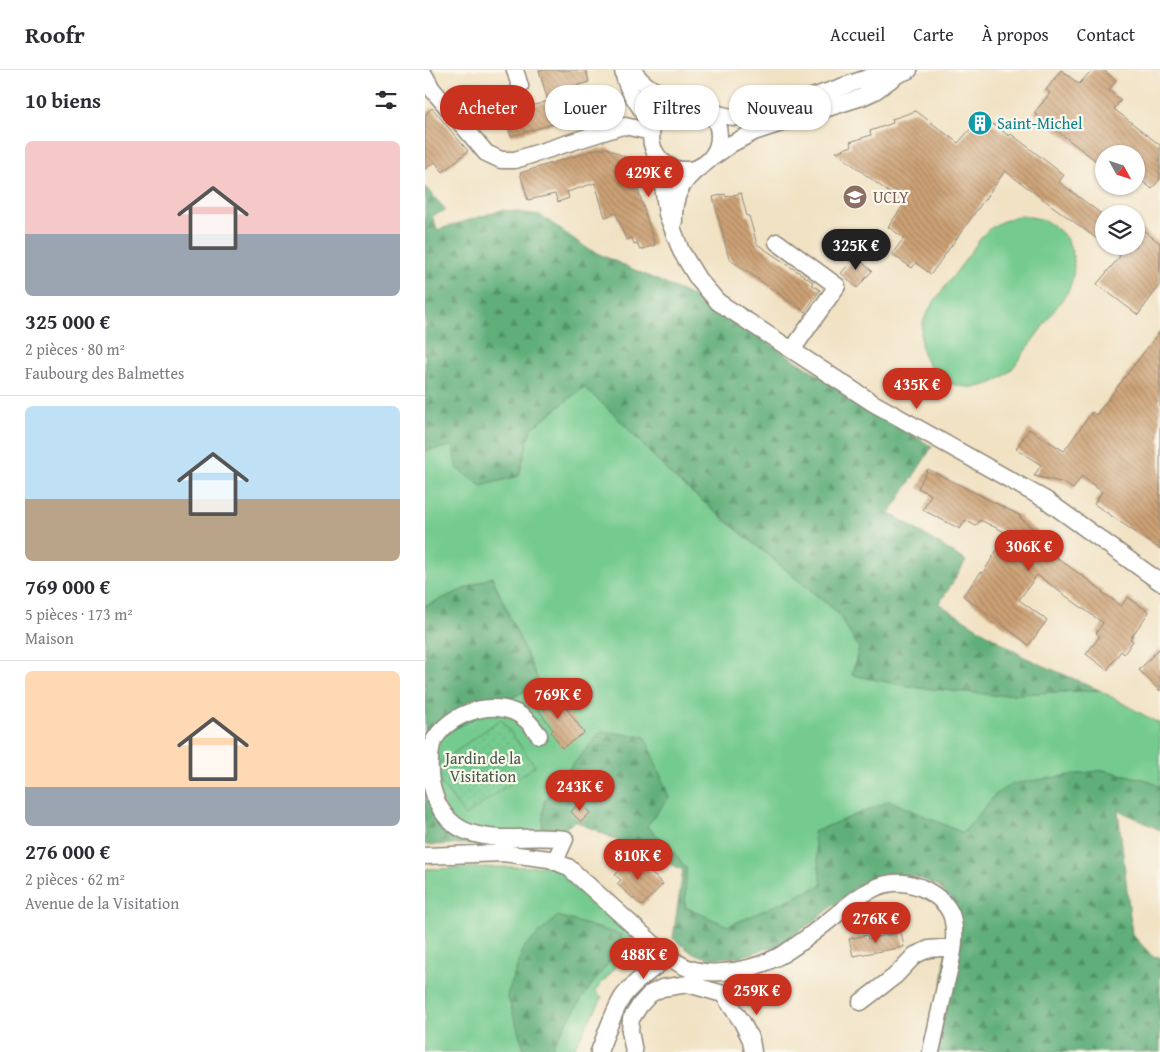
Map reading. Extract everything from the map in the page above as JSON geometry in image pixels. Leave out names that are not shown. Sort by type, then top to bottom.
[{"type":"street","points":[[623,70],[629,90],[645,115],[651,132],[652,144],[663,163],[672,168],[682,170],[692,170],[705,164],[714,154],[719,136],[718,130]]},
{"type":"street","points":[[633,70],[646,85]]},
{"type":"street","points":[[719,114],[727,117],[750,117],[871,77],[904,72]]},
{"type":"street","points":[[674,231],[674,213],[679,191],[684,181],[744,137],[862,97],[904,72]]},
{"type":"street","points":[[425,76],[431,90],[486,153],[501,160],[515,160],[619,127],[625,126],[651,132]]},
{"type":"street","points":[[657,155],[667,214],[681,251],[690,267],[718,302],[873,403],[1045,500],[1160,582]]},
{"type":"street","points":[[777,242],[837,286],[791,350]]},
{"type":"street","points":[[539,734],[528,721],[515,712],[493,707],[470,712],[452,722],[433,742],[426,762],[427,785],[435,806],[442,815],[450,823],[470,833],[513,839],[547,836],[565,838],[555,861]]},
{"type":"street","points":[[427,854],[503,853],[555,861],[568,867],[669,957],[687,968],[708,973],[731,972],[757,967],[787,953],[866,892],[879,886],[898,882],[927,890],[947,908],[952,917],[953,924],[953,947],[931,1052]]},
{"type":"street","points":[[861,1002],[895,976],[915,955],[929,949],[953,947]]},
{"type":"street","points":[[599,1052],[609,1025],[623,997],[645,975],[669,957]]},
{"type":"street","points":[[634,1052],[630,1031],[631,1019],[640,1005],[650,994],[662,988],[688,984],[723,994],[743,1022],[751,1040],[753,1052]]},
{"type":"green space","points":[[425,187],[446,210],[432,216],[437,230],[502,210],[540,215],[588,249],[699,299],[932,447],[890,513],[966,561],[939,604],[1024,657],[1099,690],[996,695],[912,687],[852,675],[859,648],[837,612],[671,475],[614,414],[584,387],[531,429],[519,476],[481,486],[456,467],[453,446],[425,451]]},
{"type":"green space","points":[[1020,216],[1048,222],[1066,239],[1074,262],[1069,290],[1012,369],[996,381],[979,387],[962,386],[947,381],[934,372],[925,358],[921,342],[923,323],[927,313],[983,235],[1000,222]]},
{"type":"green space","points":[[584,387],[614,414],[671,475],[837,612],[859,648],[852,675],[912,687],[996,695],[1099,690],[1160,724],[1160,787],[1147,780],[1103,770],[995,795],[963,833],[889,801],[822,885],[728,927],[685,907],[686,868],[672,850],[646,826],[645,737],[602,732],[569,769],[544,802],[546,842],[471,844],[453,832],[425,752],[450,731],[525,691],[538,680],[492,577],[425,606],[425,451],[531,429]]},
{"type":"green space","points":[[492,577],[538,680],[525,691],[450,731],[425,752],[425,606]]},
{"type":"green space","name":"Jardin de la Visitation","points":[[501,719],[535,766],[465,816],[431,769]]},
{"type":"green space","points":[[602,731],[645,737],[669,797],[647,826],[672,850],[686,868],[685,907],[728,926],[822,885],[813,832],[890,801],[963,833],[995,795],[1011,784],[1103,770],[1147,780],[1160,787],[1160,830],[1118,810],[1132,934],[1152,956],[1160,957],[1160,1052],[934,1052],[952,902],[938,886],[917,877],[891,873],[867,879],[813,922],[776,946],[739,957],[708,958],[692,953],[673,938],[683,870],[575,821],[546,842],[542,828],[544,802],[569,769]]},
{"type":"green space","points":[[425,789],[453,832],[471,844],[425,845]]},
{"type":"green space","points":[[549,866],[567,874],[630,929],[633,943],[629,952],[595,991],[602,998],[572,1052],[425,1052],[425,869]]},
{"type":"green space","points":[[558,916],[621,935],[622,948],[592,985],[549,1052],[525,1052],[507,995],[524,947]]},
{"type":"building","points":[[539,70],[586,70],[589,82],[579,85],[545,85],[545,91]]},
{"type":"building","points":[[1061,70],[1079,84],[1092,70],[1103,70],[1116,80],[1109,90],[1121,100],[1114,109],[1160,145],[1160,179],[1152,189],[1145,183],[1145,145],[1095,145],[1095,160],[1034,113],[1050,93],[1046,90]]},
{"type":"building","points":[[545,102],[545,126],[535,129],[535,105]]},
{"type":"building","points":[[432,108],[440,118],[440,130],[450,130],[468,151],[443,172],[435,162],[425,169],[425,115]]},
{"type":"building","points":[[916,111],[958,143],[982,116],[1009,136],[1011,134],[1064,175],[1059,182],[1095,209],[1095,237],[1005,171],[931,274],[916,263],[912,268],[892,254],[904,238],[888,227],[904,204],[836,152],[852,146],[850,142],[871,135],[870,131],[893,123],[892,119]]},
{"type":"building","points":[[509,130],[532,130],[511,136]]},
{"type":"building","points":[[601,148],[601,150],[607,148],[627,158],[655,245],[640,250],[637,243],[634,244],[632,238],[626,240],[616,213],[605,217],[595,183],[567,192],[569,198],[558,202],[555,194],[528,200],[520,173]]},
{"type":"building","points":[[741,193],[757,244],[813,282],[811,284],[820,290],[805,312],[729,259],[713,197],[725,194],[726,197]]},
{"type":"building","points":[[1145,232],[1160,243],[1160,285],[1138,315],[1097,284],[1120,256],[1119,255],[1145,255]]},
{"type":"building","points":[[847,249],[872,271],[857,288],[841,273],[850,263]]},
{"type":"building","points":[[1160,331],[1160,549],[1094,504],[1102,492],[1082,476],[1073,489],[1065,483],[1034,476],[1041,465],[1016,449],[1029,429],[1064,451],[1092,412],[1096,415]]},
{"type":"building","points":[[928,469],[1021,516],[1020,518],[1057,547],[1052,554],[1102,592],[1121,606],[1128,597],[1149,612],[1130,639],[1133,641],[1124,654],[1121,651],[1107,670],[1086,654],[1100,636],[1096,633],[1103,623],[1037,575],[1019,600],[1047,620],[1029,645],[963,596],[981,572],[983,573],[1007,533],[980,520],[976,526],[965,520],[960,529],[923,510],[931,495],[918,488]]},
{"type":"building","points":[[1160,648],[1160,691],[1139,670]]},
{"type":"building","points":[[535,689],[552,709],[562,702],[584,733],[562,748],[551,732],[553,730],[528,695]]},
{"type":"building","points":[[579,802],[590,813],[581,822],[571,812]]},
{"type":"building","points":[[632,856],[663,884],[642,906],[617,884],[621,880],[615,875]]},
{"type":"building","points":[[901,932],[904,947],[853,956],[849,939],[867,935],[868,939]]},
{"type":"place","name":"Saint-Michel","points":[[980,123]]},
{"type":"place","name":"UCLY","points":[[855,197]]}]
